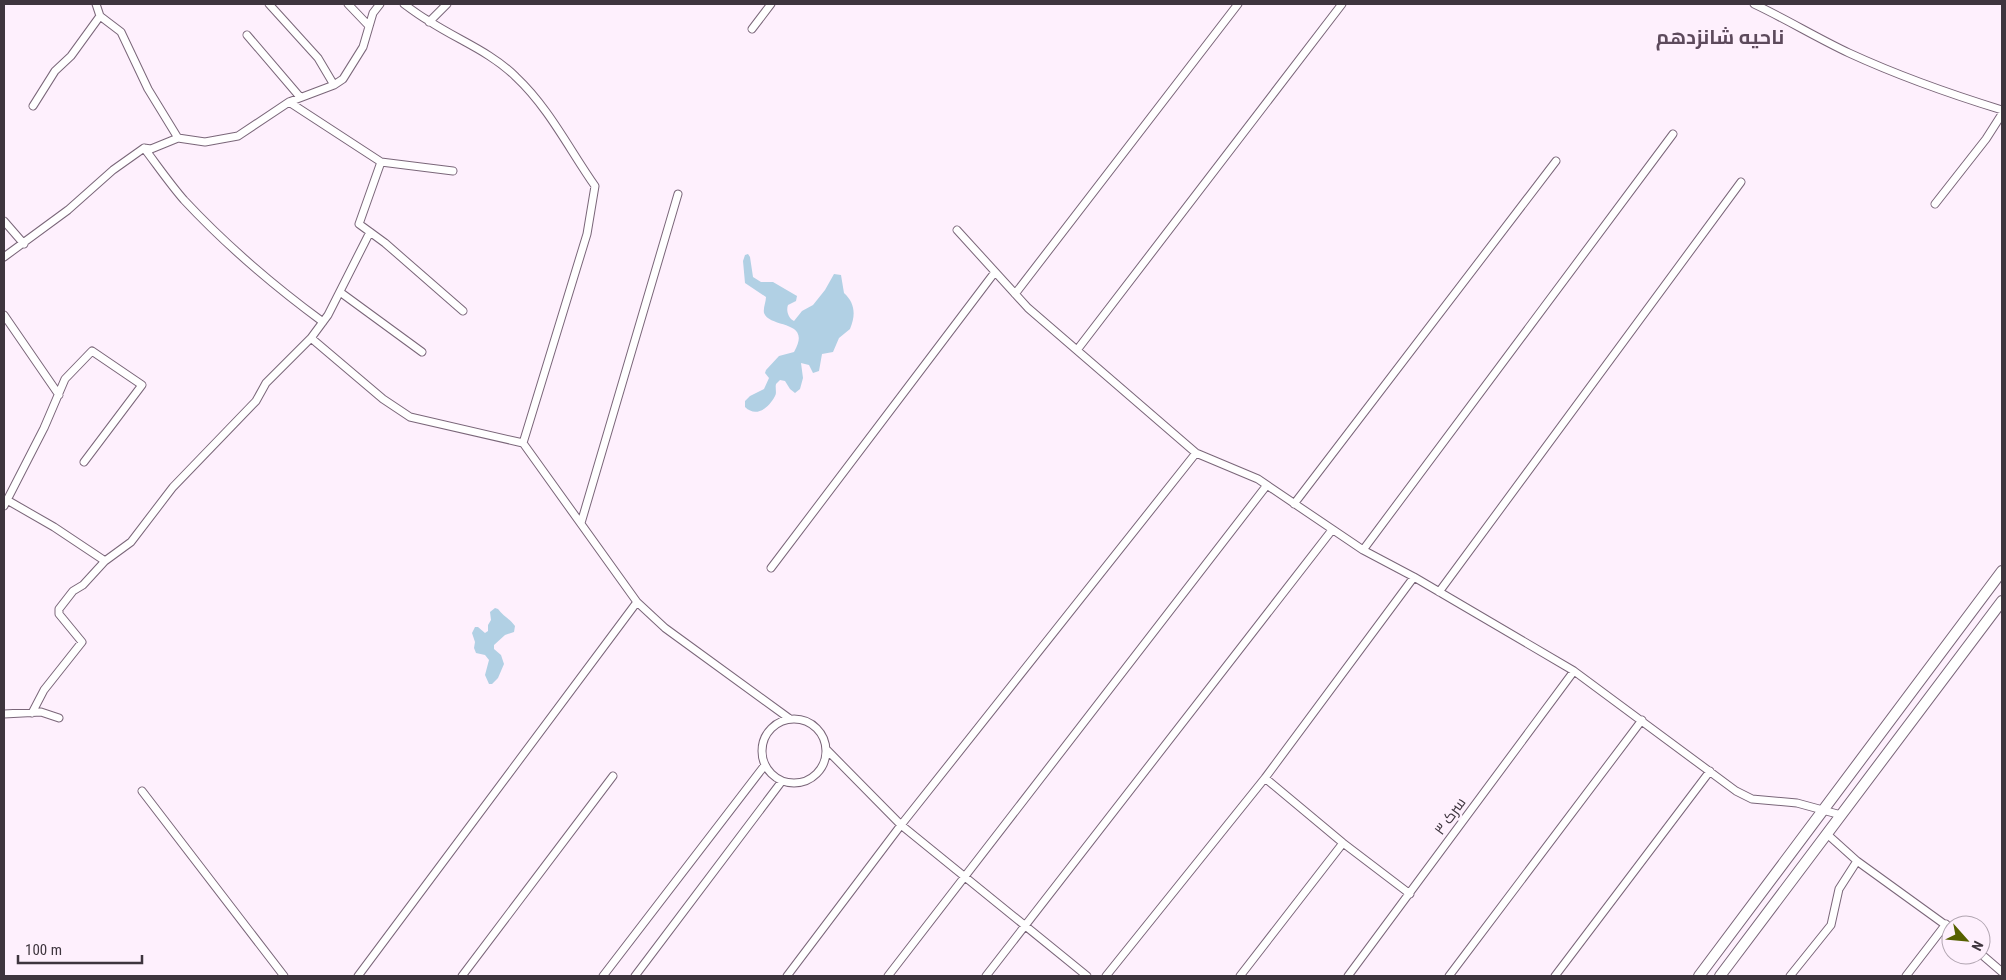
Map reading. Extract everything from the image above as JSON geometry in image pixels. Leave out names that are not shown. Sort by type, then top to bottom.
[{"type":"main road","points":[[1699,976],[2002,571]]},
{"type":"main road","points":[[1720,976],[2002,601]]},
{"type":"street","points":[[96,4],[100,16],[121,32],[148,90],[178,138]]},
{"type":"street","points":[[269,4],[318,58],[334,84]]},
{"type":"street","points":[[348,4],[369,26]]},
{"type":"street","points":[[4,257],[68,210],[113,170],[144,148],[151,148],[178,138],[205,142],[238,136],[289,102],[343,79],[363,47],[373,13],[380,4]]},
{"type":"street","points":[[404,4],[429,22],[496,60],[516,77],[539,102],[572,148],[595,186],[587,234],[524,443]]},
{"type":"street","points":[[429,22],[447,4]]},
{"type":"street","points":[[752,29],[771,4]]},
{"type":"street","points":[[1016,294],[1238,4]]},
{"type":"street","points":[[1077,350],[1342,4]]},
{"type":"street","points":[[1754,4],[1879,67],[1921,84],[2002,112],[1986,139],[1935,204]]},
{"type":"street","points":[[33,106],[55,71],[71,56],[100,16]]},
{"type":"street","points":[[247,34],[300,97]]},
{"type":"street","points":[[289,102],[381,162],[453,171]]},
{"type":"street","points":[[1363,550],[1673,134]]},
{"type":"street","points":[[144,148],[184,200],[281,290],[323,322]]},
{"type":"street","points":[[1294,504],[1556,161]]},
{"type":"street","points":[[381,162],[359,224],[385,243],[463,311]]},
{"type":"street","points":[[1439,592],[1741,182]]},
{"type":"street","points":[[581,523],[678,194]]},
{"type":"street","points":[[4,221],[24,244]]},
{"type":"street","points":[[958,230],[1028,308],[1196,453],[1258,479],[1363,550],[1574,671],[1736,791],[1752,799],[1797,803],[1841,815]]},
{"type":"street","points":[[32,713],[44,690],[82,642],[59,614],[59,610],[73,591],[83,585],[105,561],[131,542],[173,487],[256,401],[266,383],[311,338],[323,322],[340,292],[370,232]]},
{"type":"street","points":[[771,568],[995,272]]},
{"type":"street","points":[[340,292],[422,352]]},
{"type":"street","points":[[4,315],[21,343],[59,394]]},
{"type":"street","points":[[311,338],[376,393],[410,417],[524,443],[637,602],[665,628],[790,719]]},
{"type":"street","points":[[84,462],[142,385],[92,351],[65,379],[44,428],[5,503],[37,517],[105,561]]},
{"type":"street","points":[[787,976],[902,826],[1196,453]]},
{"type":"street","points":[[888,976],[1266,485]]},
{"type":"street","points":[[986,976],[1332,530]]},
{"type":"street","points":[[1106,976],[1265,778],[1414,578]]},
{"type":"street","points":[[358,976],[637,602]]},
{"type":"street","name":"سرک ۳","points":[[1348,976],[1574,671]]},
{"type":"street","points":[[4,714],[41,712],[59,718]]},
{"type":"street","points":[[827,750],[822,768],[814,777],[802,783],[789,784],[777,780],[768,771],[762,760],[761,747],[766,735],[774,725],[790,719],[798,719],[810,723],[820,731],[827,750],[902,826],[1088,976]]},
{"type":"street","points":[[1450,976],[1642,720]]},
{"type":"street","points":[[603,976],[765,765]]},
{"type":"street","points":[[1555,976],[1710,771]]},
{"type":"street","points":[[462,976],[613,776]]},
{"type":"street","points":[[1265,778],[1343,843],[1410,894]]},
{"type":"street","points":[[635,976],[782,781]]},
{"type":"street","points":[[142,791],[284,976]]},
{"type":"street","points":[[1826,834],[1856,861],[1941,922]]},
{"type":"street","points":[[1240,976],[1343,843]]},
{"type":"street","points":[[1790,976],[1832,925],[1839,889],[1856,861]]},
{"type":"street","points":[[1906,976],[1941,935]]},
{"type":"street","points":[[1991,963],[2002,972]]},
{"type":"water","points":[[748,254],[753,277],[761,282],[773,282],[797,296],[796,301],[787,307],[792,320],[794,321],[802,311],[813,305],[825,290],[834,274],[841,275],[844,293],[852,305],[854,314],[850,329],[839,338],[833,352],[822,354],[819,371],[813,373],[809,365],[801,363],[803,378],[800,389],[795,393],[785,381],[780,380],[776,384],[776,395],[766,408],[758,412],[753,412],[745,407],[745,401],[750,396],[764,389],[769,378],[765,373],[766,370],[779,356],[794,352],[798,342],[798,334],[794,329],[768,318],[764,313],[766,297],[745,283],[743,261],[745,255]]},
{"type":"water","points":[[495,608],[515,626],[514,632],[505,635],[494,645],[494,649],[501,655],[504,664],[498,678],[492,684],[489,684],[485,675],[489,660],[485,655],[476,653],[472,633],[475,627],[478,627],[485,633],[488,631],[488,625],[491,620],[490,612]]},
{"type":"district","name":"ناحیه شانزدهم","points":[[1720,37]]}]
